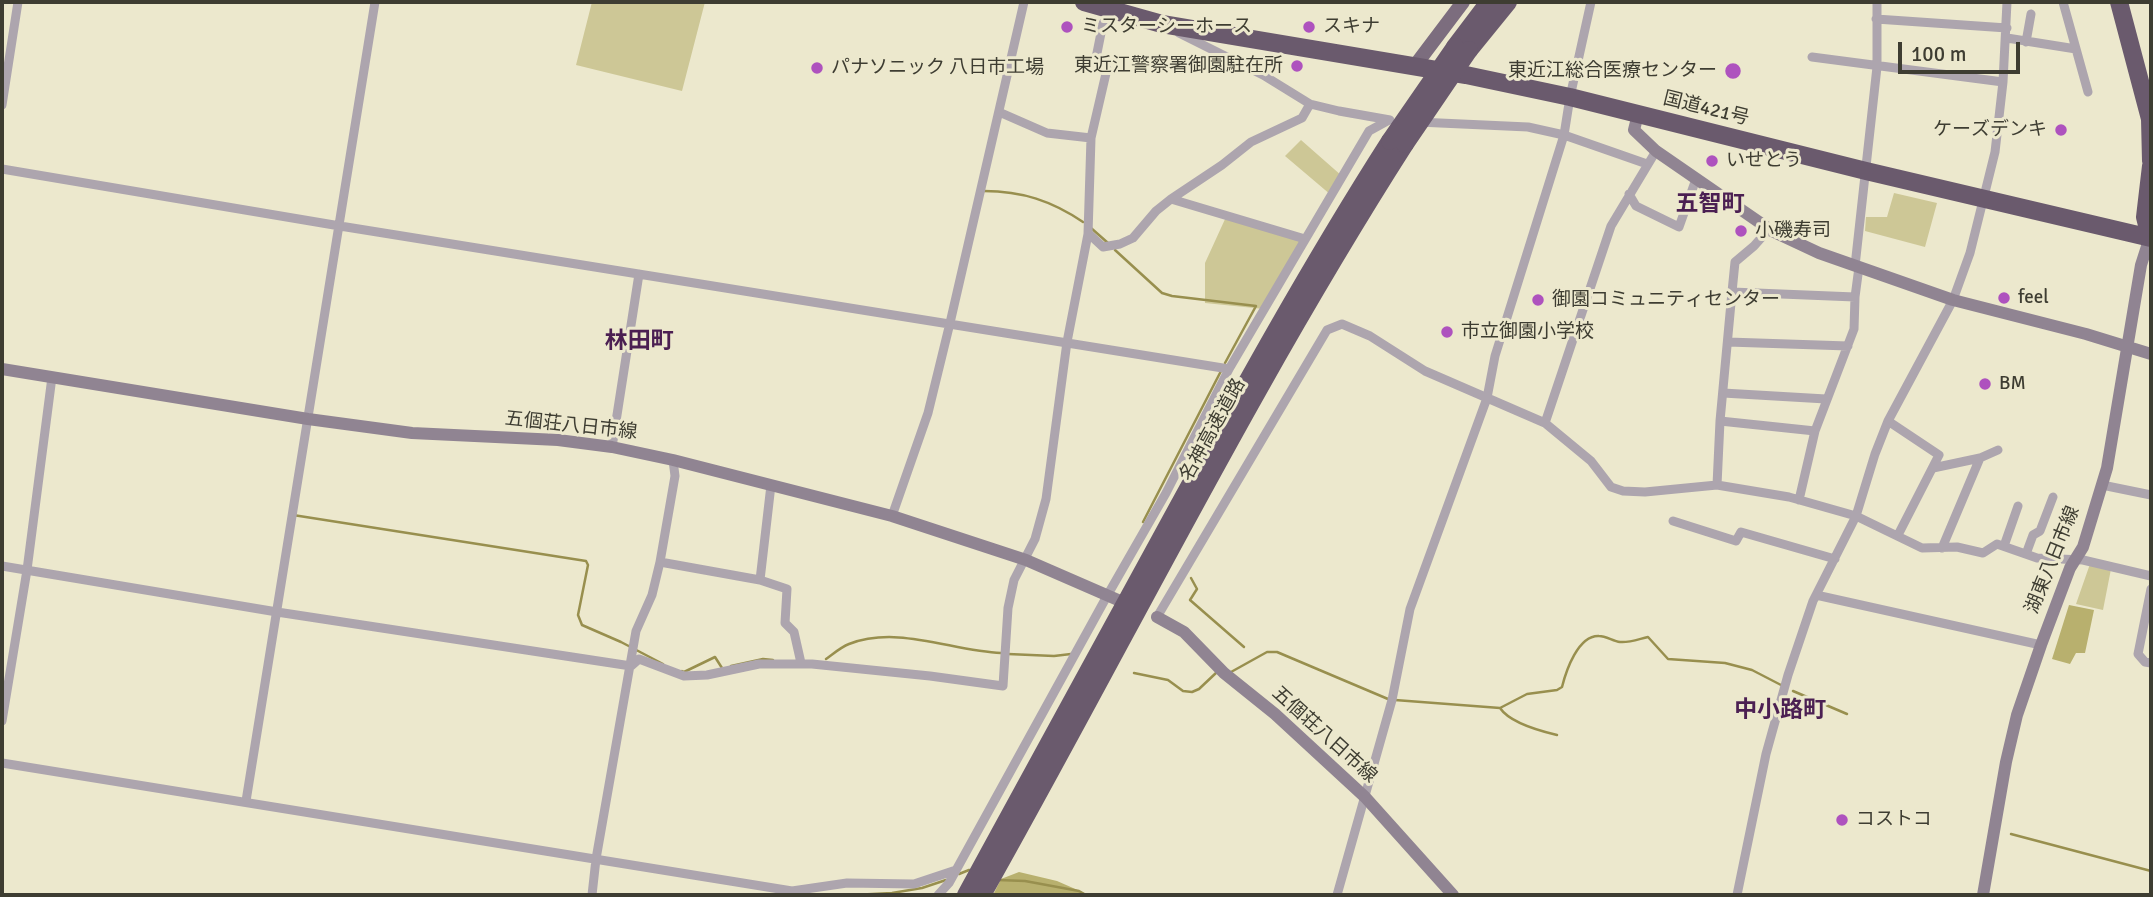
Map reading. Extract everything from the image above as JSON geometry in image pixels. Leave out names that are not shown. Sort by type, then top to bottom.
[{"type":"highway","name":"国道421号","points":[[1084,2],[1118,6],[1162,24],[1466,75],[1570,97],[1866,171],[2151,237]]},
{"type":"highway","name":"名神高速道路","points":[[966,895],[1010,829],[1367,203],[1398,143],[1462,49],[1489,2]]},
{"type":"highway","name":"名神高速道路","points":[[1462,49],[1508,2]]},
{"type":"highway","points":[[2119,2],[2150,119],[2151,164],[2145,217],[2151,237]]},
{"type":"highway","name":"名神高速道路","points":[[982,895],[1010,829]]},
{"type":"main road","points":[[1414,66],[1463,2]]},
{"type":"main road","points":[[1638,114],[1634,130],[1656,152],[1769,229],[1819,253],[1953,300],[2086,334],[2151,354]]},
{"type":"main road","name":"湖東八日市線","points":[[1983,895],[2017,715],[2074,559],[2083,547],[2107,468],[2141,265],[2151,237]]},
{"type":"main road","name":"五個荘八日市線","points":[[2,369],[308,419],[412,433],[558,440],[612,447],[892,516],[1026,560],[1113,598]]},
{"type":"main road","name":"五個荘八日市線","points":[[1157,617],[1184,632],[1226,675],[1275,714],[1365,797],[1453,895]]},
{"type":"street","points":[[2,105],[18,2]]},
{"type":"street","points":[[246,801],[375,2]]},
{"type":"street","points":[[892,516],[928,413],[1024,2]]},
{"type":"street","points":[[1337,895],[1392,700],[1410,610],[1487,398],[1495,356],[1564,135],[1591,2]]},
{"type":"street","points":[[1799,500],[1815,431],[1854,329],[1857,267],[1877,66],[1877,2]]},
{"type":"street","points":[[1737,895],[1766,754],[1788,675],[1816,595],[1856,516],[1888,421],[1953,300],[1970,253],[1996,152],[2007,33],[2007,2]]},
{"type":"street","points":[[2063,2],[2088,92]]},
{"type":"street","points":[[2,566],[276,612],[631,666],[639,659],[684,676],[707,675],[759,664],[801,663],[1003,686],[1008,608],[1014,580],[1035,539],[1046,499],[1067,342],[1088,233],[1091,138],[1107,69],[1095,63],[1103,23],[1118,6]]},
{"type":"street","points":[[2026,42],[2031,14]]},
{"type":"street","points":[[1876,19],[2007,33],[2026,42],[2076,49]]},
{"type":"street","points":[[1162,24],[1263,75],[1310,104],[1389,120],[1528,127],[1564,135],[1647,164]]},
{"type":"street","points":[[1812,57],[2003,82]]},
{"type":"street","points":[[1088,233],[1102,247],[1120,244],[1133,238],[1156,211],[1171,199],[1251,142],[1302,118],[1310,104]]},
{"type":"street","points":[[999,111],[1047,133],[1091,138]]},
{"type":"street","points":[[938,895],[956,872],[1113,598],[1229,369],[1369,131],[1389,120]]},
{"type":"street","points":[[1545,423],[1611,226],[1656,152]]},
{"type":"street","points":[[2,169],[1229,369]]},
{"type":"street","points":[[1629,194],[1636,206],[1679,227],[1696,179]]},
{"type":"street","points":[[1171,199],[1305,239]]},
{"type":"street","points":[[1717,485],[1720,421],[1735,262],[1769,229]]},
{"type":"street","points":[[612,447],[639,274]]},
{"type":"street","points":[[1732,292],[1855,298]]},
{"type":"street","points":[[1157,617],[1327,330],[1342,324],[1370,336],[1426,371],[1545,423],[1591,461],[1611,487],[1623,491],[1645,492],[1717,485],[1799,500],[1856,516],[1922,548],[1957,547],[1983,553],[1997,544],[2038,558],[2074,559],[2151,576]]},
{"type":"street","points":[[1728,342],[1848,346]]},
{"type":"street","points":[[2,721],[27,570],[52,377]]},
{"type":"street","points":[[1723,393],[1826,399]]},
{"type":"street","points":[[1720,421],[1815,431]]},
{"type":"street","points":[[1888,421],[1939,455],[1898,535]]},
{"type":"street","points":[[1933,468],[1980,458],[1998,450]]},
{"type":"street","points":[[1942,548],[1980,458]]},
{"type":"street","points":[[592,895],[636,631],[652,596],[660,562],[675,476],[673,460]]},
{"type":"street","points":[[760,580],[771,485]]},
{"type":"street","points":[[2102,485],[2151,495]]},
{"type":"street","points":[[2026,554],[2033,535],[2040,531],[2053,497]]},
{"type":"street","points":[[2004,546],[2018,506]]},
{"type":"street","points":[[1673,522],[1736,541],[1741,532],[1836,559]]},
{"type":"street","points":[[660,562],[760,580],[787,589],[785,623],[794,632],[801,663]]},
{"type":"street","points":[[2151,589],[2138,654],[2145,662],[2151,663]]},
{"type":"street","points":[[1816,595],[2041,645]]},
{"type":"street","points":[[2,762],[792,891],[847,883],[914,884],[956,872]]},
{"type":"shaded area","points":[[592,2],[705,2],[682,91],[576,65]]},
{"type":"shaded area","points":[[1301,140],[1342,176],[1331,195],[1285,156]]},
{"type":"shaded area","points":[[1894,193],[1937,203],[1925,247],[1865,231],[1866,217],[1887,217]]},
{"type":"shaded area","points":[[1226,217],[1305,239],[1264,309],[1205,303],[1205,263]]},
{"type":"shaded area","points":[[2090,564],[2111,569],[2103,610],[2076,604]]},
{"type":"shaded area","points":[[2069,605],[2094,610],[2085,653],[2076,653],[2070,664],[2052,659]]},
{"type":"shaded area","points":[[1019,872],[1057,881],[1089,895],[993,895],[1001,879]]},
{"type":"waterway","points":[[984,191],[1011,193],[1036,199],[1060,208],[1083,222]]},
{"type":"waterway","points":[[1091,228],[1108,243]]},
{"type":"waterway","points":[[1115,250],[1162,293],[1256,306],[1225,363]]},
{"type":"waterway","points":[[1143,522],[1221,371]]},
{"type":"waterway","points":[[293,515],[586,561],[588,565],[578,615],[582,625],[663,664]]},
{"type":"waterway","points":[[1191,578],[1197,589],[1190,600],[1244,647]]},
{"type":"waterway","points":[[1395,700],[1500,708],[1527,694],[1562,687],[1579,647],[1592,637],[1599,636],[1623,642],[1648,637],[1668,659],[1725,663],[1752,670],[1781,685]]},
{"type":"waterway","points":[[826,659],[849,644],[887,637],[1001,653]]},
{"type":"waterway","points":[[1231,672],[1267,652],[1277,652],[1388,699]]},
{"type":"waterway","points":[[1008,654],[1071,654]]},
{"type":"waterway","points":[[682,671],[715,657],[722,668]]},
{"type":"waterway","points":[[731,666],[763,659],[773,660]]},
{"type":"waterway","points":[[1134,673],[1168,680],[1183,691],[1192,692],[1217,672]]},
{"type":"waterway","points":[[1793,691],[1847,714]]},
{"type":"waterway","points":[[1500,708],[1518,722],[1557,735]]},
{"type":"waterway","points":[[2011,834],[2151,871]]},
{"type":"waterway","points":[[959,874],[972,871]]},
{"type":"waterway","points":[[853,895],[892,893],[922,888],[946,880]]},
{"type":"waterway","points":[[998,880],[1025,881],[1079,891],[1086,895]]},
{"type":"place","name":"ミスターシーホース","points":[[1067,27]]},
{"type":"place","name":"スキナ","points":[[1309,27]]},
{"type":"place","name":"東近江警察署御園駐在所","points":[[1297,66]]},
{"type":"place","name":"パナソニック 八日市工場","points":[[817,68]]},
{"type":"place","name":"東近江総合医療センター","points":[[1733,71]]},
{"type":"place","name":"ケーズデンキ","points":[[2061,130]]},
{"type":"place","name":"いせとう","points":[[1712,161]]},
{"type":"place","name":"小磯寿司","points":[[1741,231]]},
{"type":"place","name":"feel","points":[[2004,298]]},
{"type":"place","name":"御園コミュニティセンター","points":[[1538,300]]},
{"type":"place","name":"市立御園小学校","points":[[1447,332]]},
{"type":"place","name":"BM","points":[[1985,384]]},
{"type":"place","name":"コストコ","points":[[1842,820]]},
{"type":"district","name":"五智町","points":[[1710,205]]},
{"type":"district","name":"林田町","points":[[639,342]]},
{"type":"district","name":"中小路町","points":[[1780,711]]}]
